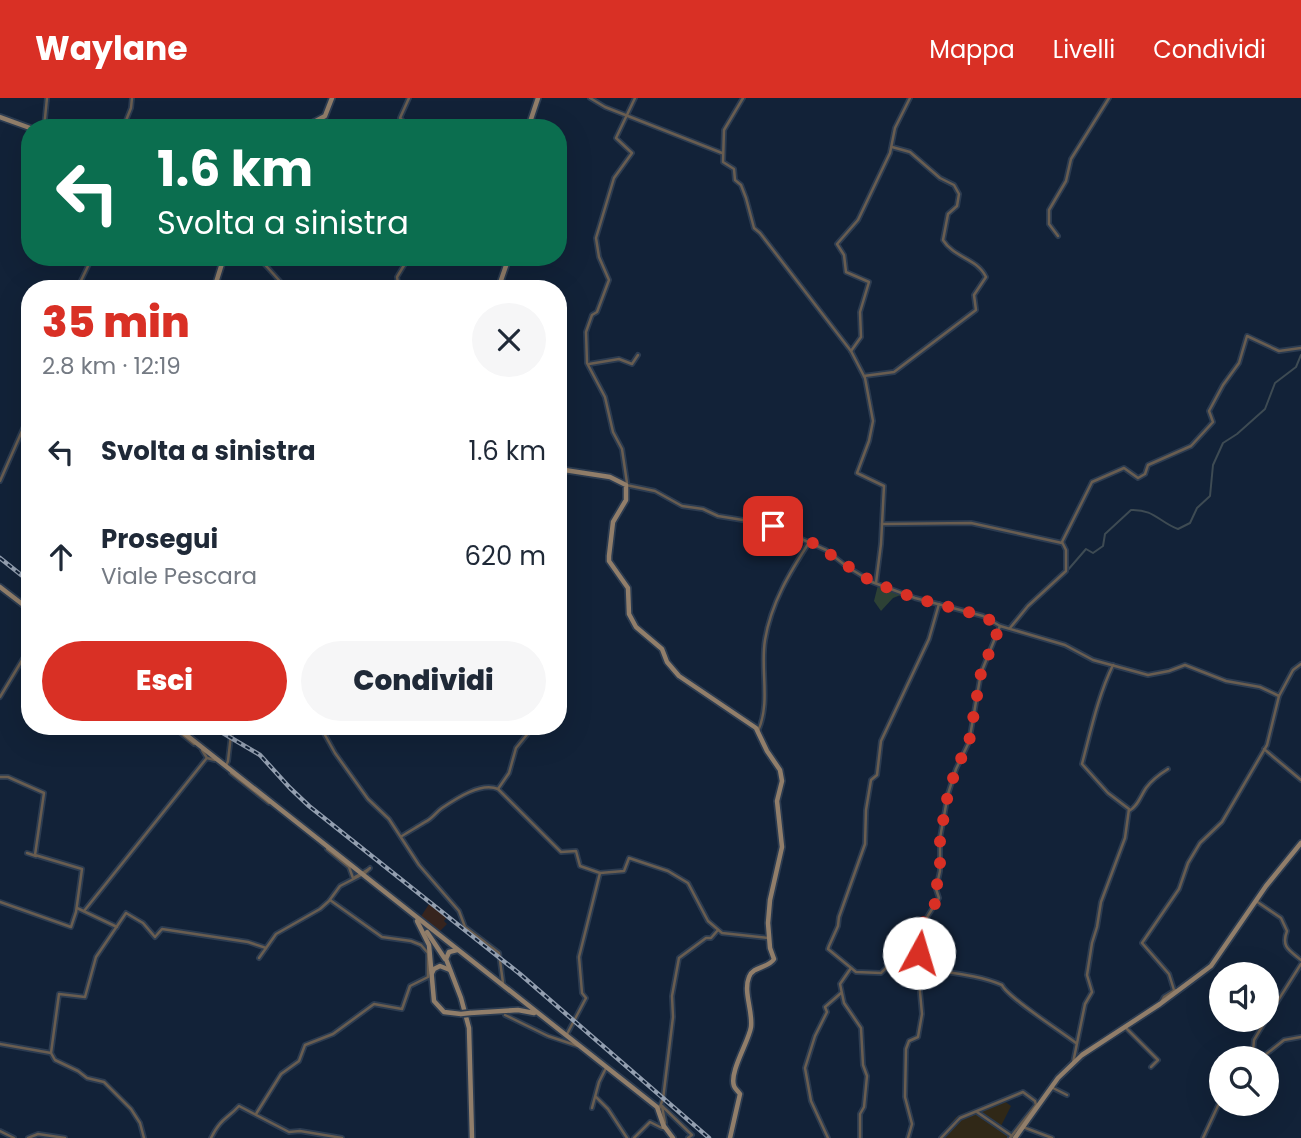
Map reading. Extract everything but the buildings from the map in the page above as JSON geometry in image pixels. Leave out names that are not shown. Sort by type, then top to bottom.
[{"type":"main road","points":[[318,119],[327,114],[332,98]]},
{"type":"main road","points":[[531,119],[538,98]]},
{"type":"main road","points":[[0,117],[21,125]]},
{"type":"main road","points":[[567,470],[610,477],[627,484],[626,500],[613,522],[608,556],[628,588],[629,617],[640,631],[662,649],[667,662],[679,676],[758,731],[766,751],[780,769],[782,779],[777,801],[782,847],[770,900],[768,938],[774,961],[752,971],[747,985],[751,1030],[734,1077],[734,1087],[740,1094],[730,1138]]},
{"type":"main road","points":[[0,587],[21,603]]},
{"type":"main road","points":[[185,735],[661,1109],[665,1127],[673,1138]]},
{"type":"main road","points":[[1013,1137],[1051,1087],[1088,1049],[1160,1004],[1211,966],[1256,901],[1301,844]]},
{"type":"main road","points":[[405,908],[435,944],[451,972]]},
{"type":"main road","points":[[417,921],[429,945],[430,977],[437,1007],[449,1014],[506,1012],[528,1007]]},
{"type":"main road","points":[[458,950],[450,951],[447,956],[469,1028],[472,1138]]},
{"type":"main road","points":[[430,977],[434,969],[440,966],[451,972]]},
{"type":"main road","points":[[519,999],[519,1009]]},
{"type":"main road","points":[[519,1009],[538,1015]]},
{"type":"street","points":[[45,119],[47,98]]},
{"type":"street","points":[[127,119],[132,98]]},
{"type":"street","points":[[401,119],[409,98]]},
{"type":"street","points":[[590,98],[605,107],[722,153]]},
{"type":"street","points":[[635,98],[617,139],[632,153],[614,178],[596,238],[599,257],[610,280],[597,312],[592,315],[586,329],[588,364],[605,397],[613,432],[622,449],[627,484],[660,492],[682,506],[703,509],[718,516],[762,522],[810,541],[876,583],[983,616],[1000,626],[1065,645],[1093,660],[1148,675],[1185,665],[1226,681],[1260,687],[1279,696]]},
{"type":"street","points":[[743,98],[724,130],[723,162],[734,169],[735,180],[744,191],[754,228],[851,351],[864,376],[873,421],[857,473],[884,485],[876,583]]},
{"type":"street","points":[[851,351],[861,335],[860,313],[869,282],[846,272],[844,256],[837,244],[858,220],[892,147],[895,128],[910,98]]},
{"type":"street","points":[[1058,236],[1049,224],[1049,210],[1066,181],[1071,159],[1109,98]]},
{"type":"street","points":[[864,376],[894,372],[976,310],[974,295],[987,275],[973,260],[953,252],[943,240],[948,212],[957,206],[959,196],[954,185],[940,178],[910,152],[892,147]]},
{"type":"street","points":[[266,266],[279,280]]},
{"type":"street","points":[[1062,543],[1093,481],[1122,469],[1130,471],[1135,478],[1141,477],[1146,473],[1148,465],[1191,446],[1212,423],[1209,411],[1240,362],[1246,337],[1279,351],[1301,348]]},
{"type":"street","points":[[588,364],[619,359],[632,364],[638,355]]},
{"type":"street","points":[[0,481],[21,433]]},
{"type":"street","points":[[881,524],[971,523],[1062,543],[1066,550],[1065,572],[1028,606],[1010,628]]},
{"type":"street","points":[[758,731],[765,710],[764,641],[776,600],[810,541]]},
{"type":"street","points":[[939,604],[929,639],[881,741],[877,775],[871,780],[866,810],[865,844],[828,949],[857,972],[881,973],[888,967],[906,966],[971,975],[1002,985],[1004,991],[1018,1002],[1076,1043]]},
{"type":"street","points":[[908,1138],[912,1124],[905,1105],[905,1049],[909,1041],[918,1037],[922,1010],[916,925],[924,922],[939,898],[936,889],[940,871],[940,838],[948,794],[969,742],[981,673],[1000,626]]},
{"type":"street","points":[[0,696],[21,662]]},
{"type":"street","points":[[1174,990],[1169,974],[1142,943],[1179,889],[1188,863],[1200,842],[1222,822],[1264,749],[1279,696],[1293,670],[1301,664]]},
{"type":"street","points":[[1072,1064],[1084,1004],[1092,989],[1087,975],[1091,943],[1101,902],[1125,838],[1129,811],[1125,804],[1108,793],[1082,764],[1103,685],[1113,665]]},
{"type":"street","points":[[226,766],[229,761],[231,735]]},
{"type":"street","points":[[325,735],[368,799],[402,836],[419,865],[459,911],[465,927],[499,953],[503,986]]},
{"type":"street","points":[[498,789],[508,775],[516,748],[527,735]]},
{"type":"street","points":[[1264,749],[1301,780]]},
{"type":"street","points":[[84,911],[209,756],[349,867],[362,873]]},
{"type":"street","points":[[1129,811],[1133,810],[1158,775],[1168,769]]},
{"type":"street","points":[[0,777],[7,776],[44,793],[36,856]]},
{"type":"street","points":[[402,836],[426,822],[442,808],[480,787],[489,786],[498,789],[561,852],[576,851],[580,866],[600,873],[624,871],[629,858],[673,873],[688,883],[708,921],[718,930],[724,934],[748,934],[768,938]]},
{"type":"street","points":[[0,902],[71,927],[77,908],[81,868],[27,853]]},
{"type":"street","points":[[259,958],[277,932],[320,909],[340,886],[362,873]]},
{"type":"street","points":[[566,1036],[586,998],[582,993],[579,957],[600,873]]},
{"type":"street","points":[[256,1114],[281,1074],[299,1061],[305,1045],[330,1035],[375,1004],[402,1009],[410,985],[430,977],[428,954],[421,946],[411,941],[382,937],[330,900]]},
{"type":"street","points":[[1256,901],[1282,919],[1287,931],[1284,944],[1301,962],[1279,998]]},
{"type":"street","points":[[77,908],[117,927]]},
{"type":"street","points":[[144,1138],[141,1123],[104,1082],[87,1078],[55,1060],[51,1053],[59,994],[85,997],[96,957],[126,913],[143,923],[155,937],[162,929],[248,942],[266,948]]},
{"type":"street","points":[[688,1138],[692,1135],[661,1109],[673,1017],[672,996],[682,954],[706,938],[711,938],[718,930]]},
{"type":"street","points":[[851,968],[841,982],[841,993],[847,1010],[861,1028],[867,1091],[860,1114],[860,1138]]},
{"type":"street","points":[[1160,1004],[1164,997],[1184,986]]},
{"type":"street","points":[[828,1138],[812,1103],[805,1068],[826,1013],[825,1007],[841,993]]},
{"type":"street","points":[[506,1012],[548,1036],[578,1046]]},
{"type":"street","points":[[1125,1027],[1158,1060],[1152,1067]]},
{"type":"street","points":[[1276,1046],[1284,1040],[1301,1037]]},
{"type":"street","points":[[0,1045],[51,1053]]},
{"type":"street","points":[[592,1108],[606,1068]]},
{"type":"street","points":[[1051,1087],[1067,1095]]},
{"type":"street","points":[[941,1138],[958,1119],[1019,1092],[1035,1101],[1036,1105],[1013,1137],[977,1111]]},
{"type":"street","points":[[596,1097],[608,1109],[627,1138]]},
{"type":"street","points":[[211,1138],[223,1118],[239,1106],[288,1132],[302,1131],[342,1138]]},
{"type":"street","points":[[1203,1138],[1213,1116]]},
{"type":"street","points":[[634,1138],[650,1122],[665,1127]]},
{"type":"street","points":[[1023,1127],[1052,1138]]},
{"type":"street","points":[[0,1131],[14,1138]]},
{"type":"street","points":[[28,1138],[38,1134],[65,1138]]},
{"type":"shaded area","points":[[429,904],[447,917],[444,921],[447,924],[440,931],[436,932],[420,918]]},
{"type":"shaded area","points":[[1003,1100],[1011,1106],[1001,1126],[1012,1133],[1012,1138],[938,1138],[956,1117]]},
{"type":"green space","points":[[878,585],[903,594],[893,598],[881,611],[874,601]]},
{"type":"waterway","points":[[1067,571],[1086,549],[1093,553],[1103,546],[1105,534],[1131,510],[1151,514],[1178,529],[1190,523],[1197,508],[1210,496],[1213,465],[1223,443],[1265,409],[1275,383],[1296,367],[1301,355]]},
{"type":"waterway","points":[[1064,575],[1067,572]]},
{"type":"railway","points":[[0,558],[21,575]]},
{"type":"railway","points":[[226,735],[260,755],[309,806],[520,974],[709,1138]]},
{"type":"route","points":[[773,526],[813,543],[872,582],[915,598],[983,616],[1000,626],[981,673],[969,742],[948,794],[940,838],[940,871],[936,889],[939,897],[924,922],[916,925],[919,953]]}]
